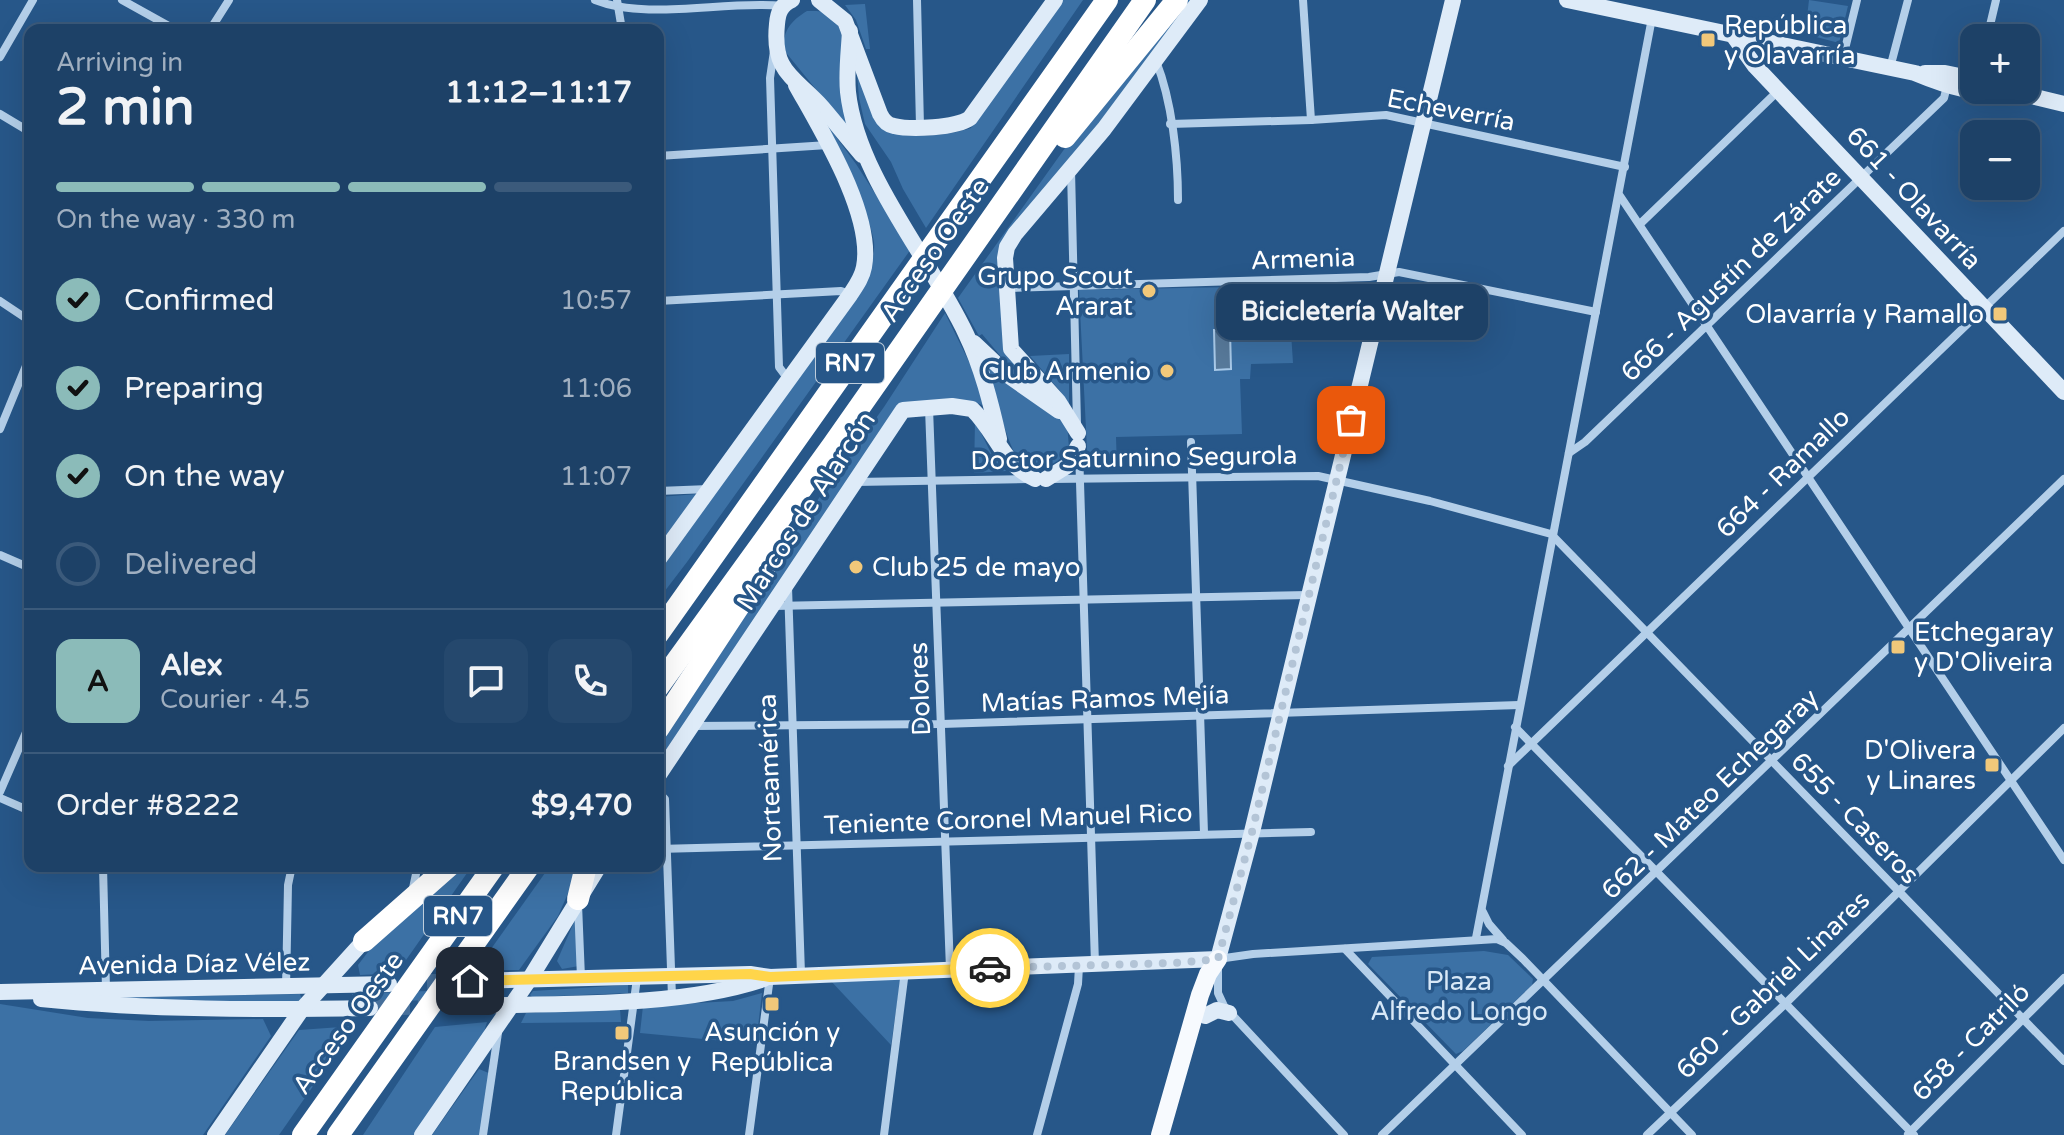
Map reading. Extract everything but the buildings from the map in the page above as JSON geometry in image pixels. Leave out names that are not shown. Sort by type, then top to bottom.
[{"type":"highway","points":[[1041,93],[1097,0]]},
{"type":"highway","name":"Acceso Oeste","points":[[664,625],[1107,0]]},
{"type":"highway","name":"Acceso Oeste","points":[[664,679],[833,445],[1145,0]]},
{"type":"highway","points":[[955,270],[1177,0]]},
{"type":"highway","points":[[664,720],[793,523],[833,445]]},
{"type":"highway","points":[[664,604],[732,528]]},
{"type":"highway","points":[[364,941],[442,872]]},
{"type":"highway","name":"Acceso Oeste","points":[[303,1135],[490,872]]},
{"type":"highway","name":"RN7","points":[[342,1130],[406,1039],[464,972],[525,872]]},
{"type":"highway","points":[[578,899],[585,872]]},
{"type":"main road","points":[[1171,1135],[1218,959]]},
{"type":"main road","points":[[1160,1135],[1200,995],[1218,959]]},
{"type":"street","points":[[0,57],[33,0]]},
{"type":"street","points":[[122,0],[165,24]]},
{"type":"street","points":[[214,24],[229,0]]},
{"type":"street","points":[[595,0],[618,4],[789,2]]},
{"type":"street","points":[[820,0],[828,0]]},
{"type":"street","points":[[820,0],[837,12],[850,31],[884,121],[894,127],[954,125],[970,118],[1055,0]]},
{"type":"street","points":[[917,0],[920,126]]},
{"type":"street","points":[[1041,479],[1067,466],[1078,440],[1049,389],[1011,349],[1005,258],[1012,238],[1071,169],[1200,0]]},
{"type":"street","points":[[1303,0],[1311,120]]},
{"type":"street","points":[[1344,1135],[1229,1013],[1218,993],[1218,959],[1252,832],[1453,0]]},
{"type":"street","points":[[1567,0],[1915,73],[1960,89]]},
{"type":"street","points":[[1843,58],[1857,0]]},
{"type":"street","points":[[1890,68],[1908,0]]},
{"type":"street","points":[[1990,24],[1996,0]]},
{"type":"street","points":[[788,379],[779,367],[770,78],[777,18],[789,2]]},
{"type":"street","points":[[618,4],[621,24]]},
{"type":"street","points":[[1476,938],[1652,17]]},
{"type":"street","points":[[850,31],[847,90],[851,108],[870,165],[896,212],[964,330],[983,353],[1067,418]]},
{"type":"street","name":"661 - Olavarría","points":[[1733,35],[1778,91],[2064,392]]},
{"type":"street","points":[[664,552],[850,295],[864,269],[862,227],[850,189],[784,68],[775,44]]},
{"type":"street","points":[[1155,60],[1178,170],[1178,200]]},
{"type":"street","points":[[1915,73],[1960,76]]},
{"type":"street","points":[[796,85],[821,106],[870,165]]},
{"type":"street","name":"666 - Agustín de Zárate","points":[[1569,453],[1585,442],[1944,98],[1947,86]]},
{"type":"street","points":[[1640,224],[1778,91]]},
{"type":"street","points":[[2040,98],[2064,102]]},
{"type":"street","points":[[0,114],[24,128]]},
{"type":"street","name":"Echeverría","points":[[1170,124],[1377,115],[1625,167]]},
{"type":"street","points":[[664,156],[828,145]]},
{"type":"street","points":[[1037,1135],[1078,984],[1087,965],[1092,837],[1071,169]]},
{"type":"street","points":[[1620,196],[2064,860]]},
{"type":"street","name":"664 - Ramallo","points":[[1508,766],[2064,231]]},
{"type":"street","name":"Armenia","points":[[1007,288],[1369,277],[1399,272],[1596,312]]},
{"type":"street","points":[[664,301],[841,291],[850,295]]},
{"type":"street","points":[[0,301],[24,317]]},
{"type":"street","points":[[964,330],[993,410],[1003,453]]},
{"type":"street","points":[[0,429],[24,371]]},
{"type":"street","name":"Marcos de Alarcón","points":[[664,767],[780,606],[788,582],[903,410],[952,406],[972,409],[1019,470],[1041,479]]},
{"type":"street","name":"Dolores","points":[[929,407],[950,969]]},
{"type":"street","points":[[1191,442],[1204,833]]},
{"type":"street","name":"Doctor Saturnino Segurola","points":[[854,482],[1318,476],[1336,478],[1551,534]]},
{"type":"street","name":"662 - Mateo Echegaray","points":[[1382,1135],[2064,479]]},
{"type":"street","points":[[664,491],[709,489]]},
{"type":"street","name":"655 - Caseros","points":[[1551,534],[2064,1061]]},
{"type":"street","points":[[0,555],[24,565]]},
{"type":"street","points":[[780,606],[1308,595]]},
{"type":"street","name":"Norteamérica","points":[[780,606],[793,726],[801,974]]},
{"type":"street","name":"Matías Ramos Mejía","points":[[692,726],[942,724],[1519,705]]},
{"type":"street","points":[[1515,727],[1910,1134]]},
{"type":"street","name":"660 - Gabriel Linares","points":[[1647,1135],[1785,1004],[2064,728]]},
{"type":"street","points":[[24,737],[0,795],[24,808]]},
{"type":"street","name":"Teniente Coronel Manuel Rico","points":[[664,849],[1311,832]]},
{"type":"street","points":[[103,872],[106,997]]},
{"type":"street","points":[[286,988],[291,872]]},
{"type":"street","points":[[413,888],[416,872]]},
{"type":"street","points":[[215,1135],[302,1009],[428,872]]},
{"type":"street","points":[[422,1135],[520,992],[595,872]]},
{"type":"street","points":[[664,872],[672,997]]},
{"type":"street","points":[[578,899],[581,979]]},
{"type":"street","points":[[1482,908],[1489,924],[1506,943],[1692,1135]]},
{"type":"street","points":[[464,972],[520,992],[633,1000],[736,988],[770,977],[801,974],[1218,959],[1476,938],[1497,939],[1506,943]]},
{"type":"street","points":[[1345,949],[1522,1135]]},
{"type":"street","points":[[884,1135],[905,970]]},
{"type":"street","points":[[453,1006],[581,979],[750,974],[770,977]]},
{"type":"street","points":[[749,1135],[770,977]]},
{"type":"street","points":[[616,1135],[637,978]]},
{"type":"street","name":"658 - Catriló","points":[[1910,1134],[2064,978]]},
{"type":"street","name":"Avenida Díaz Vélez","points":[[106,997],[389,984]]},
{"type":"street","points":[[0,994],[302,1009],[370,1008]]},
{"type":"street","points":[[1205,1016],[1217,1010],[1229,1013]]},
{"type":"street","points":[[483,1135],[499,1022]]},
{"type":"green space","points":[[1062,0],[1083,0],[926,228],[891,162],[865,124],[857,73],[873,114],[887,131],[924,136],[971,128]]},
{"type":"green space","points":[[1182,0],[1195,0],[999,250],[1004,313],[1032,384],[1008,365],[982,334],[979,336],[958,298],[1095,106]]},
{"type":"green space","points":[[1809,0],[1848,6],[1839,43],[1805,34]]},
{"type":"green space","points":[[865,4],[870,49],[866,49],[856,20],[845,5]]},
{"type":"green space","points":[[807,11],[828,13],[837,23],[847,55],[859,142],[783,49],[789,26]]},
{"type":"green space","points":[[815,108],[911,249],[664,592],[664,558],[869,273],[874,242],[858,193]]},
{"type":"green space","name":"Club Armenio","points":[[1288,286],[1293,363],[1251,364],[1250,379],[1240,379],[1242,434],[1116,437],[1117,468],[1088,469],[1079,290]]},
{"type":"green space","points":[[945,313],[975,374],[985,406],[971,401],[903,403],[664,759],[664,734],[763,588],[804,519],[884,407]]},
{"type":"green space","points":[[1069,354],[1069,406],[1030,356]]},
{"type":"green space","points":[[986,360],[1067,423],[1069,448],[1057,462],[1030,466],[1021,462],[1016,455],[1005,430]]},
{"type":"green space","points":[[975,421],[991,453],[1006,471],[974,473]]},
{"type":"green space","points":[[698,494],[664,543],[664,497]]},
{"type":"green space","points":[[448,872],[468,872],[399,970],[383,968],[382,974],[360,975],[358,965],[384,931]]},
{"type":"green space","points":[[546,872],[577,872],[558,916],[519,970],[476,970]]},
{"type":"green space","points":[[578,913],[579,966],[562,969],[557,961]]},
{"type":"green space","name":"Plaza Alfredo Longo","points":[[1484,951],[1508,955],[1533,979],[1532,985],[1463,1051],[1456,1054],[1368,964],[1372,957]]},
{"type":"green space","points":[[901,976],[891,1045],[830,980]]},
{"type":"green space","points":[[628,985],[628,993],[530,995],[533,991]]},
{"type":"green space","points":[[503,988],[504,991],[484,992],[474,998],[355,1003],[352,1000],[352,994]]},
{"type":"green space","points":[[762,993],[756,1044],[640,1033],[643,1006],[733,1001]]},
{"type":"green space","points":[[300,994],[302,1000],[298,1002],[120,1000],[126,997]]},
{"type":"green space","points":[[0,1004],[88,1018],[149,1021],[263,1019],[271,1036],[203,1135],[0,1135]]},
{"type":"green space","points":[[620,1009],[621,1022],[521,1023],[526,1013]]},
{"type":"green space","points":[[487,1022],[483,1035],[416,1135],[363,1135],[435,1027]]},
{"type":"green space","points":[[355,1026],[279,1135],[225,1135],[299,1030]]},
{"type":"green space","points":[[479,1069],[491,1074],[483,1135],[432,1135]]},
{"type":"shaded area","points":[[1214,330],[1230,330],[1231,369],[1215,370]]},
{"type":"tunnel","points":[[403,983],[470,981]]},
{"type":"tunnel","points":[[370,1008],[437,1006]]},
{"type":"way so far","points":[[990,968],[1218,959],[1252,832],[1351,420]]},
{"type":"place","name":"República y Olavarría","points":[[1708,40]]},
{"type":"place","name":"Grupo Scout Ararat","points":[[1149,291]]},
{"type":"place","name":"Olavarría y Ramallo","points":[[2000,314]]},
{"type":"place","name":"Club Armenio","points":[[1167,371]]},
{"type":"place","name":"Bicicletería Walter","points":[[1351,420]]},
{"type":"place","name":"Club 25 de mayo","points":[[856,567]]},
{"type":"place","name":"Etchegaray y D'Oliveira","points":[[1898,647]]},
{"type":"place","name":"D'Olivera y Linares","points":[[1992,765]]},
{"type":"place","name":"Asunción y República","points":[[772,1004]]},
{"type":"place","name":"Brandsen y República","points":[[622,1033]]},
{"type":"route","points":[[470,981],[750,974],[770,977],[990,968]]}]
